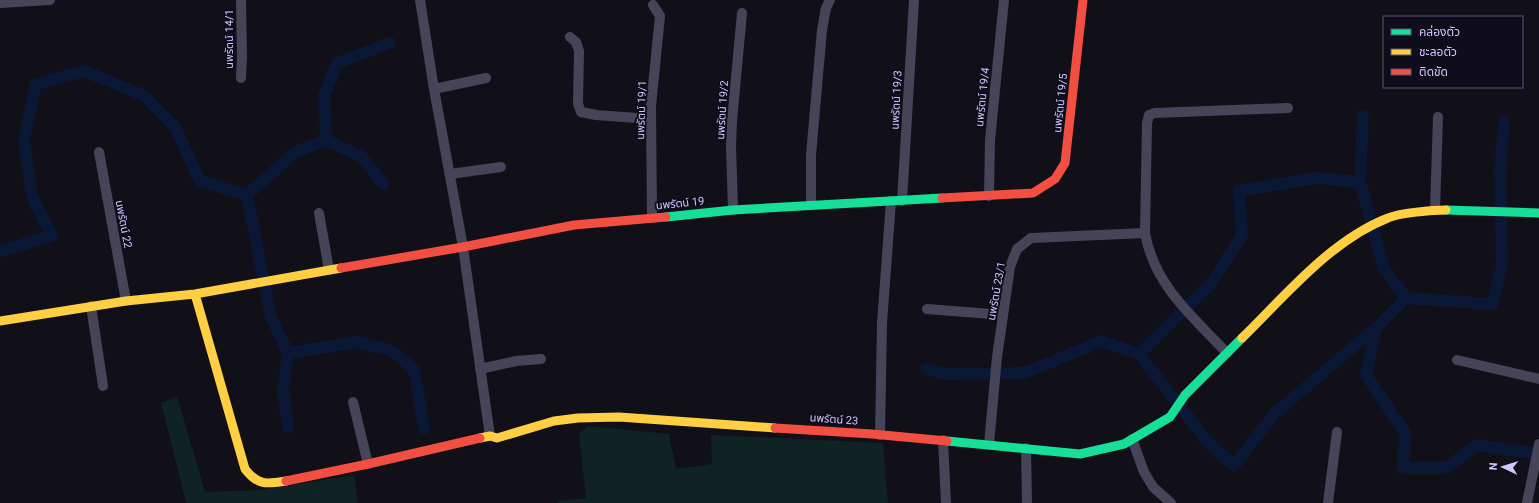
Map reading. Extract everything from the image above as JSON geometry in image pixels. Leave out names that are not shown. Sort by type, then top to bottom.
[{"type":"street","points":[[0,3],[50,0]]},
{"type":"street","name":"นพรัตน์ 14/1","points":[[241,0],[241,78]]},
{"type":"street","points":[[420,0],[434,89],[463,247],[490,436]]},
{"type":"street","points":[[811,206],[811,155],[822,30],[826,8],[830,0]]},
{"type":"street","name":"นพรัตน์ 19/3","points":[[902,201],[914,0]]},
{"type":"street","name":"นพรัตน์ 19/4","points":[[989,196],[990,140],[1004,0]]},
{"type":"street","name":"นพรัตน์ 19/5","points":[[1033,193],[1055,179],[1065,163],[1084,0]]},
{"type":"street","name":"นพรัตน์ 19/1","points":[[652,5],[660,16],[651,119],[652,218]]},
{"type":"street","name":"นพรัตน์ 19/2","points":[[733,210],[732,128],[742,13]]},
{"type":"street","points":[[570,37],[576,42],[579,51],[578,104],[581,112],[596,115],[651,119]]},
{"type":"street","points":[[434,89],[486,78]]},
{"type":"street","points":[[1288,108],[1155,113],[1149,115],[1147,123],[1145,233],[1148,249],[1155,267],[1172,295],[1227,353],[1321,260],[1353,235],[1389,217],[1435,210],[1539,213]]},
{"type":"street","points":[[1435,210],[1438,118]]},
{"type":"street","name":"นพรัตน์ 22","points":[[99,152],[126,301]]},
{"type":"street","points":[[450,174],[501,167]]},
{"type":"street","name":"นพรัตน์ 19","points":[[0,321],[126,301],[195,294],[463,247],[574,225],[733,210],[1033,193]]},
{"type":"street","points":[[880,435],[882,323],[891,201]]},
{"type":"street","points":[[319,213],[329,270]]},
{"type":"street","name":"นพรัตน์ 23/1","points":[[989,444],[996,357],[1010,267],[1017,249],[1031,238],[1145,233]]},
{"type":"street","name":"นพรัตน์ 23","points":[[195,294],[244,469],[258,483],[269,484],[368,464],[490,436],[497,438],[554,421],[578,418],[612,417],[880,435],[989,444],[1080,454],[1124,444],[1170,417],[1185,395],[1227,353]]},
{"type":"street","points":[[91,306],[103,386]]},
{"type":"street","points":[[927,309],[1003,314]]},
{"type":"street","points":[[480,369],[516,361],[541,359]]},
{"type":"street","points":[[1457,360],[1539,379]]},
{"type":"street","points":[[353,402],[368,464]]},
{"type":"street","points":[[1328,503],[1337,432]]},
{"type":"street","points":[[1132,439],[1144,472],[1153,487],[1171,503]]},
{"type":"street","points":[[944,440],[946,503]]},
{"type":"street","points":[[1527,503],[1539,444]]},
{"type":"street","points":[[1026,448],[1027,503]]},
{"type":"green space","points":[[177,396],[205,492],[263,490],[354,475],[358,503],[186,503],[161,403]]},
{"type":"green space","points":[[588,426],[669,434],[676,469],[712,464],[711,435],[883,443],[888,503],[558,503],[558,501],[586,498],[579,434]]},
{"type":"waterway","points":[[326,140],[324,96],[337,63],[390,43]]},
{"type":"waterway","points":[[0,251],[52,236],[32,197],[24,139],[36,84],[84,71],[143,95],[175,127],[200,181],[247,195],[294,153],[326,140],[362,157],[383,184]]},
{"type":"waterway","points":[[1139,354],[1210,285],[1242,235],[1239,191],[1317,178],[1360,182],[1363,116]]},
{"type":"waterway","points":[[1504,121],[1500,172],[1502,266],[1492,304],[1406,298],[1376,328],[1366,375],[1405,433],[1403,468],[1446,468],[1477,445],[1539,454]]},
{"type":"waterway","points":[[1360,182],[1384,269],[1406,298]]},
{"type":"waterway","points":[[247,195],[271,317],[288,353],[358,342],[392,351],[414,369],[424,428]]},
{"type":"waterway","points":[[926,369],[946,374],[1025,373],[1101,341],[1139,354],[1207,441],[1234,466],[1274,414],[1376,328]]},
{"type":"waterway","points":[[288,353],[283,389],[288,427]]},
{"type":"traffic: fast","points":[[666,217],[733,210],[942,198]]},
{"type":"traffic: fast","points":[[1446,210],[1539,213]]},
{"type":"traffic: fast","points":[[947,441],[1080,454],[1124,444],[1170,417],[1185,395],[1242,338]]},
{"type":"traffic: slow","points":[[1242,338],[1310,270],[1347,240],[1367,228],[1393,216],[1416,212],[1446,210]]},
{"type":"traffic: slow","points":[[0,321],[126,301],[195,294],[341,268]]},
{"type":"traffic: slow","points":[[195,294],[245,469],[250,475],[259,481],[268,483],[286,481]]},
{"type":"traffic: slow","points":[[480,438],[490,436],[497,438],[554,421],[578,418],[619,417],[775,428]]},
{"type":"traffic: jam","points":[[942,198],[1033,193],[1055,179],[1065,163],[1083,0]]},
{"type":"traffic: jam","points":[[341,268],[463,247],[574,225],[666,217]]},
{"type":"traffic: jam","points":[[775,428],[872,434],[947,441]]},
{"type":"traffic: jam","points":[[286,481],[480,438]]}]
